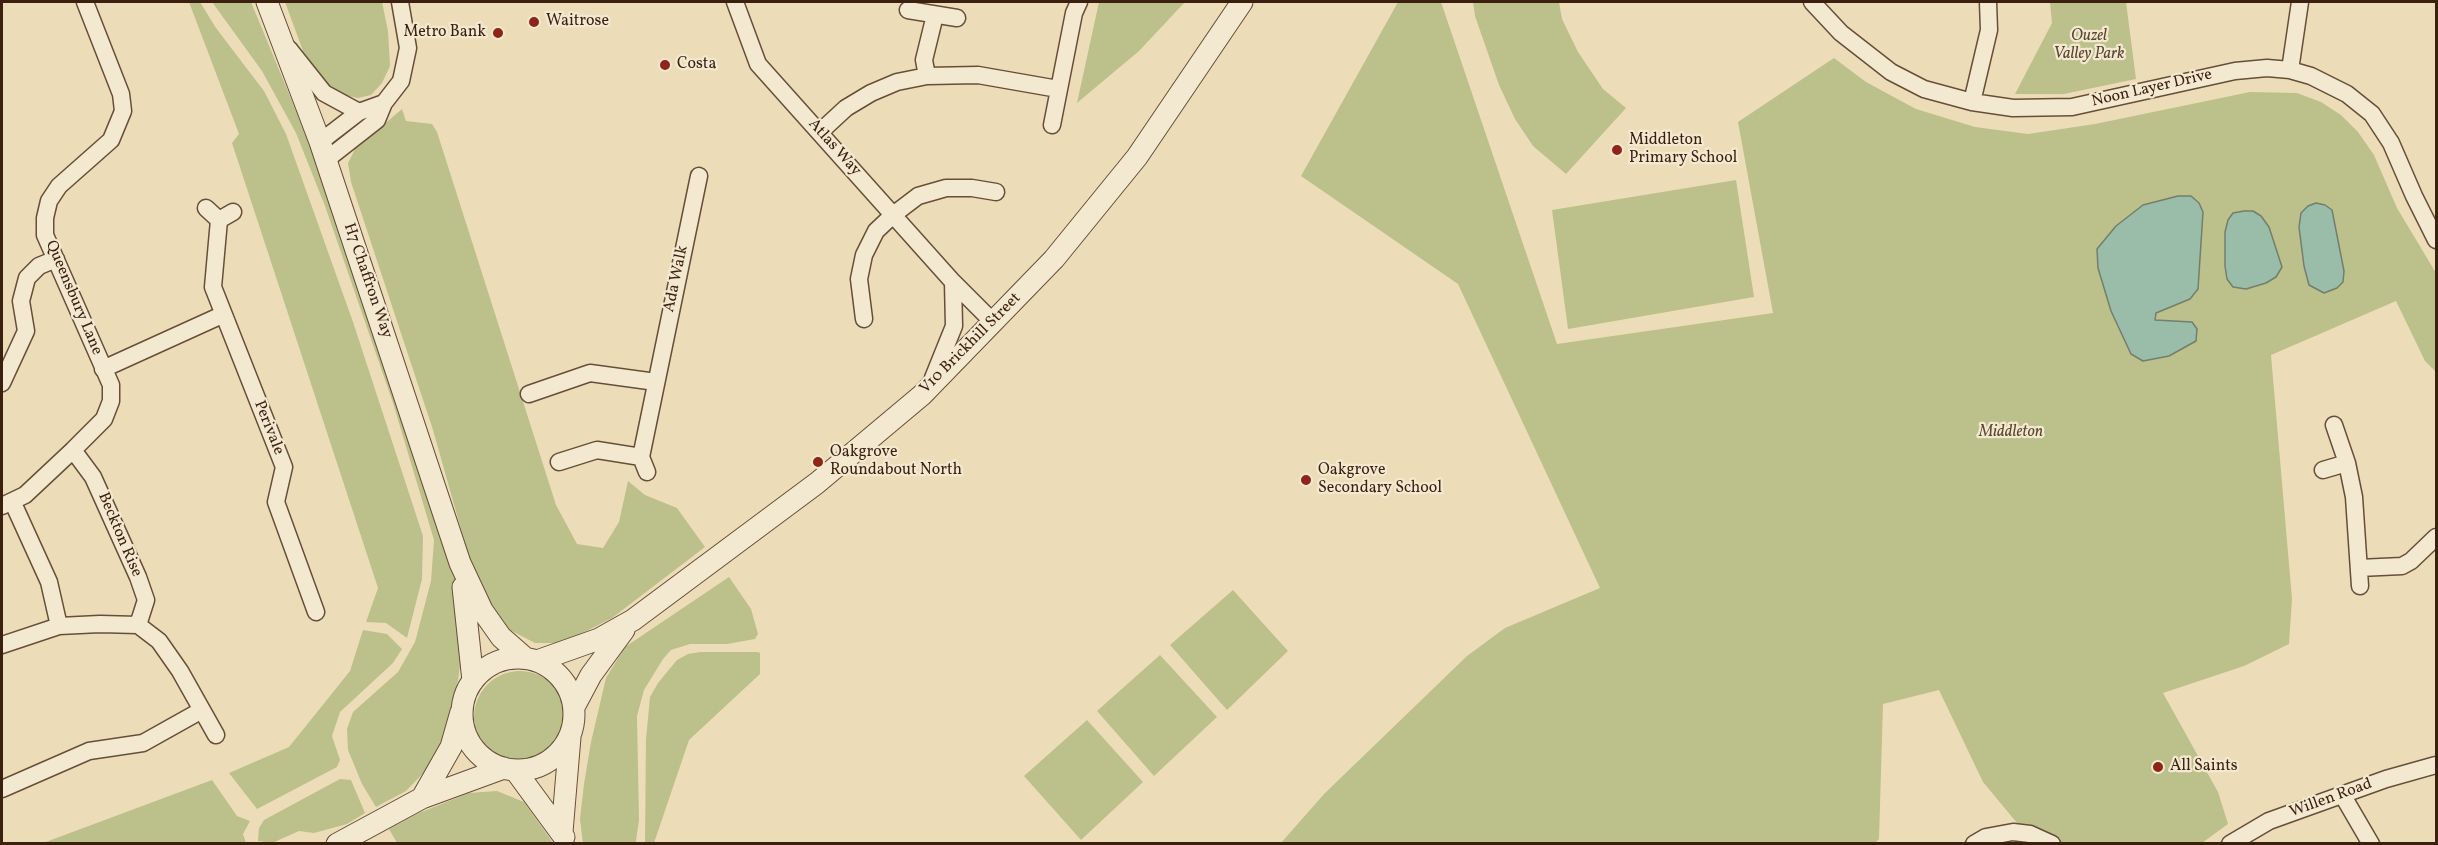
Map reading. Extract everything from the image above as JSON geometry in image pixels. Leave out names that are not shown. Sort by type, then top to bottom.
[{"type":"street","name":"Queensbury Lane","points":[[7,504],[25,495],[73,450],[104,419],[111,401],[111,385],[45,235],[45,218],[49,201],[59,186],[111,140],[123,111],[121,94],[85,2]]},
{"type":"street","name":"H7 Chaffron Way","points":[[267,2],[323,151],[460,563],[482,610],[501,637],[531,660]]},
{"type":"street","points":[[323,151],[377,120],[384,103],[401,81],[408,48],[400,2]]},
{"type":"street","name":"Atlas Way","points":[[735,2],[758,64],[953,282],[994,323]]},
{"type":"street","points":[[1052,125],[1058,89],[1079,2]]},
{"type":"street","name":"Noon Layer Drive","points":[[1812,2],[1840,33],[1891,72],[1924,89],[1972,102],[2013,108],[2072,107],[2235,71],[2267,68],[2290,70],[2311,76],[2348,94],[2372,114],[2391,143],[2436,240]]},
{"type":"street","points":[[1972,102],[1989,30],[1988,2]]},
{"type":"street","points":[[2290,70],[2300,2]]},
{"type":"street","name":"V10 Brickhill Street","points":[[531,660],[599,639],[633,620],[817,483],[927,390],[1054,259],[1131,166],[1238,8]]},
{"type":"street","points":[[908,10],[957,18]]},
{"type":"street","points":[[927,76],[924,60],[934,15]]},
{"type":"street","points":[[282,42],[324,93],[359,112]]},
{"type":"street","points":[[820,132],[846,108],[871,93],[897,82],[927,76],[978,75],[1058,89]]},
{"type":"street","points":[[323,151],[359,112],[384,103]]},
{"type":"street","name":"Ada Walk","points":[[559,462],[597,450],[644,465],[656,382],[699,176]]},
{"type":"street","points":[[864,319],[860,279],[864,255],[876,231],[918,196],[946,188],[972,188],[996,192]]},
{"type":"street","name":"Perivale","points":[[206,208],[226,216],[213,287],[222,315],[284,467],[276,502],[316,612]]},
{"type":"street","points":[[2,383],[26,331],[21,301],[27,278],[39,266],[56,259]]},
{"type":"street","points":[[927,390],[940,366],[954,326],[953,282]]},
{"type":"street","points":[[103,369],[222,315]]},
{"type":"street","points":[[529,394],[590,374],[656,382]]},
{"type":"street","points":[[2334,425],[2347,463],[2354,497],[2360,586]]},
{"type":"street","name":"Beckton Rise","points":[[73,450],[93,477],[138,577],[146,600],[138,626]]},
{"type":"street","points":[[2323,470],[2347,463]]},
{"type":"street","points":[[7,504],[49,582],[59,626]]},
{"type":"street","points":[[2359,568],[2402,566],[2411,561],[2436,537]]},
{"type":"street","name":"H7 Chaffron Way","points":[[460,563],[470,633],[473,681]]},
{"type":"street","name":"V10 Brickhill Street","points":[[574,707],[610,646],[633,620]]},
{"type":"street","points":[[2,645],[59,626],[100,624],[138,626],[159,641],[180,671],[216,735]]},
{"type":"street","points":[[422,798],[451,747],[473,681],[496,663],[531,660],[550,668],[562,679],[570,692],[574,707],[564,838]]},
{"type":"street","points":[[463,707],[463,723],[468,738],[477,752],[489,762],[509,769],[564,838]]},
{"type":"street","points":[[2,789],[88,751],[143,743],[202,710]]},
{"type":"street","points":[[345,839],[422,798],[509,769],[532,768],[547,762],[560,751],[570,736]]},
{"type":"street","name":"Willen Road","points":[[2230,843],[2256,826],[2386,779],[2436,765]]},
{"type":"street","points":[[2343,796],[2371,843]]},
{"type":"street","points":[[1974,843],[1986,837],[2013,832],[2030,834],[2052,843]]},
{"type":"green space","points":[[189,2],[200,2],[216,28],[264,91],[286,134],[353,322],[423,536],[422,579],[407,638],[386,623],[366,622],[378,588],[232,143],[239,134]]},
{"type":"green space","points":[[212,2],[251,2],[323,176],[451,558],[465,626],[458,681],[447,728],[431,765],[406,791],[376,807],[362,784],[348,750],[347,729],[353,712],[398,672],[415,642],[431,581],[434,540],[393,403],[325,206],[296,133],[262,71]]},
{"type":"green space","points":[[285,2],[382,2],[388,31],[390,66],[382,83],[371,95],[358,98],[339,94],[322,80],[303,51]]},
{"type":"green space","points":[[1099,2],[1185,2],[1139,51],[1077,103]]},
{"type":"green space","name":"Middleton","points":[[1398,2],[1441,2],[1557,344],[1773,313],[1738,122],[1834,58],[1866,82],[1916,109],[1975,127],[2028,134],[2095,124],[2250,92],[2297,93],[2321,102],[2341,115],[2358,132],[2374,155],[2397,208],[2436,273],[2436,372],[2425,361],[2396,301],[2271,355],[2292,599],[2289,644],[2244,666],[2163,693],[2218,792],[2228,824],[2202,843],[2060,843],[2055,839],[2022,829],[1983,782],[1939,690],[1883,704],[1879,839],[1875,843],[1280,844],[1325,793],[1467,656],[1505,628],[1600,588],[1458,284],[1301,176]]},
{"type":"green space","points":[[1473,2],[1559,2],[1562,19],[1578,52],[1603,89],[1626,108],[1566,174],[1533,146],[1515,119],[1499,85],[1475,16]]},
{"type":"green space","name":"Ouzel Valley Park","points":[[2050,2],[2126,2],[2136,79],[2064,94],[2015,94],[2052,23]]},
{"type":"green space","points":[[402,109],[406,121],[432,124],[437,132],[556,505],[577,544],[603,548],[619,522],[628,481],[645,495],[677,508],[705,547],[612,618],[563,643],[535,643],[508,629],[487,604],[475,579],[433,430],[351,182],[348,163],[355,149]]},
{"type":"green space","points":[[1736,180],[1754,297],[1568,329],[1552,210]]},
{"type":"green space","points":[[729,577],[751,609],[758,634],[755,639],[727,644],[690,644],[671,650],[663,659],[644,690],[637,716],[639,820],[636,841],[634,844],[583,844],[580,819],[584,784],[606,678],[625,647]]},
{"type":"green space","points":[[1233,590],[1288,651],[1227,710],[1170,645]]},
{"type":"green space","points":[[363,630],[387,634],[402,649],[393,663],[340,712],[332,736],[340,760],[337,767],[257,809],[229,773],[289,747],[350,671]]},
{"type":"green space","points":[[701,652],[760,653],[760,674],[689,740],[654,843],[645,843],[646,739],[650,697],[677,660],[688,654]]},
{"type":"green space","points":[[1160,655],[1217,717],[1154,776],[1097,711]]},
{"type":"green space","points":[[520,671],[537,675],[552,685],[562,700],[566,717],[562,734],[552,749],[537,759],[520,763],[503,759],[488,749],[478,734],[474,717],[478,700],[488,685],[503,675]]},
{"type":"green space","points":[[1087,720],[1143,782],[1081,840],[1024,776]]},
{"type":"green space","points":[[340,779],[351,780],[365,813],[347,824],[314,833],[299,831],[272,843],[258,841],[259,828],[264,820]]},
{"type":"green space","points":[[212,780],[237,816],[250,821],[243,834],[246,843],[43,843]]},
{"type":"green space","points":[[497,791],[524,802],[553,843],[397,843],[389,829],[419,813],[469,793]]},
{"type":"shaded area","points":[[2178,196],[2191,196],[2199,203],[2203,212],[2198,289],[2190,299],[2156,313],[2155,320],[2192,322],[2197,329],[2196,341],[2169,356],[2143,361],[2131,354],[2111,311],[2098,268],[2097,249],[2116,226],[2143,205]]},
{"type":"shaded area","points":[[2316,203],[2332,210],[2344,271],[2343,282],[2337,288],[2324,293],[2309,285],[2299,227],[2301,213],[2308,206]]},
{"type":"shaded area","points":[[2253,211],[2261,216],[2269,227],[2282,267],[2276,277],[2266,283],[2246,289],[2233,287],[2227,279],[2225,266],[2225,232],[2228,220],[2233,213]]},
{"type":"place","name":"Waitrose","points":[[534,22]]},
{"type":"place","name":"Metro Bank","points":[[498,33]]},
{"type":"place","name":"Costa","points":[[665,65]]},
{"type":"place","name":"Middleton Primary School","points":[[1617,150]]},
{"type":"place","name":"Oakgrove Roundabout North","points":[[818,462]]},
{"type":"place","name":"Oakgrove Secondary School","points":[[1306,480]]},
{"type":"place","name":"All Saints","points":[[2158,767]]}]
